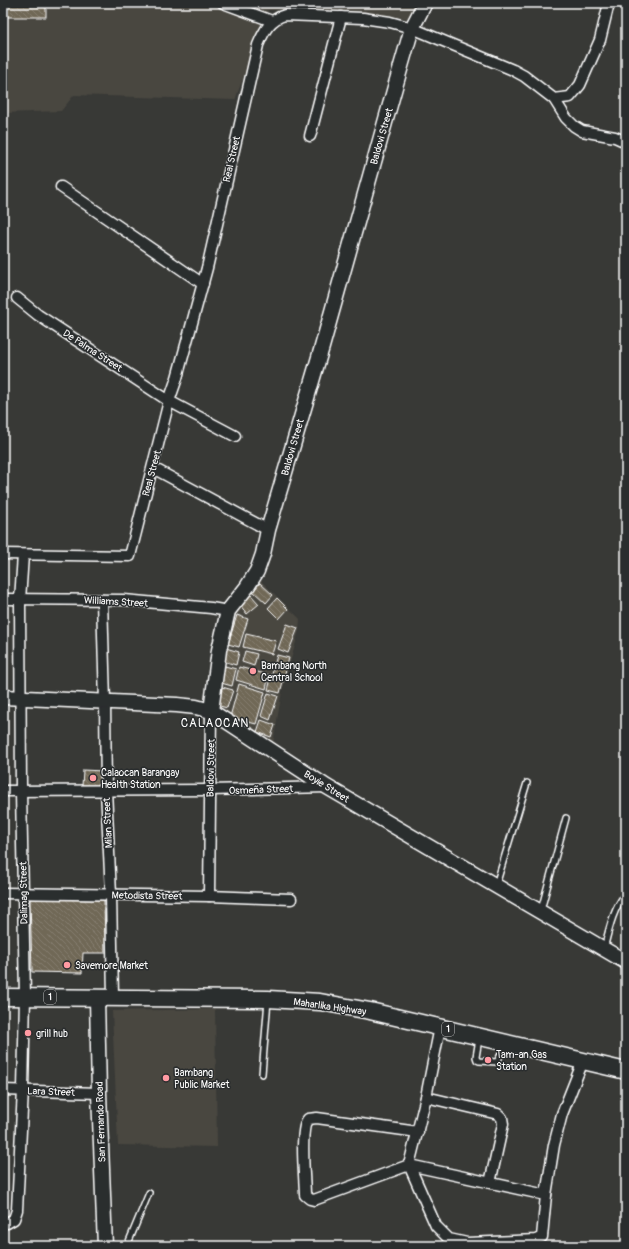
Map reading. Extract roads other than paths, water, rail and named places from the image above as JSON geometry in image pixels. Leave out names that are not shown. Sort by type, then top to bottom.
[{"type":"main road","name":"Maharlika Highway","points":[[3,997],[268,999],[320,1002],[370,1011],[626,1071]]},
{"type":"street","points":[[224,3],[272,21],[277,17],[285,15],[341,17],[379,20],[412,28],[524,76],[554,99],[566,118],[582,131],[615,137],[626,142]]},
{"type":"street","name":"Baldovi Street","points":[[209,896],[211,711],[219,650],[228,611],[247,587],[257,571],[412,28],[425,3]]},
{"type":"street","points":[[554,99],[570,97],[580,85],[600,40],[609,3]]},
{"type":"street","points":[[310,136],[341,17]]},
{"type":"street","name":"Real Street","points":[[3,554],[130,556],[169,401],[177,378],[203,284],[258,45],[262,34],[272,21]]},
{"type":"street","points":[[61,187],[203,284]]},
{"type":"street","name":"De Palma Street","points":[[17,298],[38,315],[169,401],[235,436]]},
{"type":"street","points":[[153,468],[268,530]]},
{"type":"street","name":"Dalimag Street","points":[[3,1223],[11,1222],[14,1220],[16,1215],[23,1090],[25,996],[21,791],[20,600],[23,554]]},
{"type":"street","name":"Williams Street","points":[[3,599],[102,600],[211,608],[228,611]]},
{"type":"street","name":"Milan Street","points":[[102,600],[106,702],[106,790],[114,998]]},
{"type":"street","name":"Boyie Street","points":[[3,697],[177,705],[196,707],[211,711],[327,787],[626,962]]},
{"type":"street","name":"Osmeña Street","points":[[3,791],[210,790],[327,787]]},
{"type":"street","name":"Metodista Street","points":[[3,893],[209,896],[291,899]]},
{"type":"street","name":"San Fernando Road","points":[[97,998],[105,1246]]},
{"type":"street","points":[[440,1027],[426,1097],[409,1165],[436,1226],[448,1239],[457,1242],[467,1243],[541,1239],[554,1145],[562,1114],[583,1061]]},
{"type":"street","name":"Lara Street","points":[[3,1090],[99,1093]]},
{"type":"street","points":[[426,1097],[501,1116],[503,1124],[490,1183]]},
{"type":"street","points":[[418,1132],[311,1118],[306,1121],[303,1145],[305,1195],[314,1200],[409,1165],[546,1195]]},
{"type":"lane","points":[[496,887],[527,783]]},
{"type":"lane","points":[[540,912],[566,818]]},
{"type":"lane","points":[[604,949],[614,914],[621,898],[626,893]]},
{"type":"lane","points":[[262,1074],[268,999]]},
{"type":"lane","points":[[479,1036],[476,1057],[479,1061],[497,1062],[507,1043]]},
{"type":"lane","points":[[127,1246],[148,1193]]},
{"type":"place","name":"Bambang North Central School","points":[[253,671]]},
{"type":"place","name":"Calaocan Barangay Health Station","points":[[93,778]]},
{"type":"place","name":"Savemore Market","points":[[67,965]]},
{"type":"place","name":"grill hub","points":[[28,1033]]},
{"type":"place","name":"Tam-an Gas Station","points":[[488,1060]]},
{"type":"place","name":"Bambang Public Market","points":[[166,1078]]},
{"type":"district","name":"CALAOCAN","points":[[215,723]]}]
